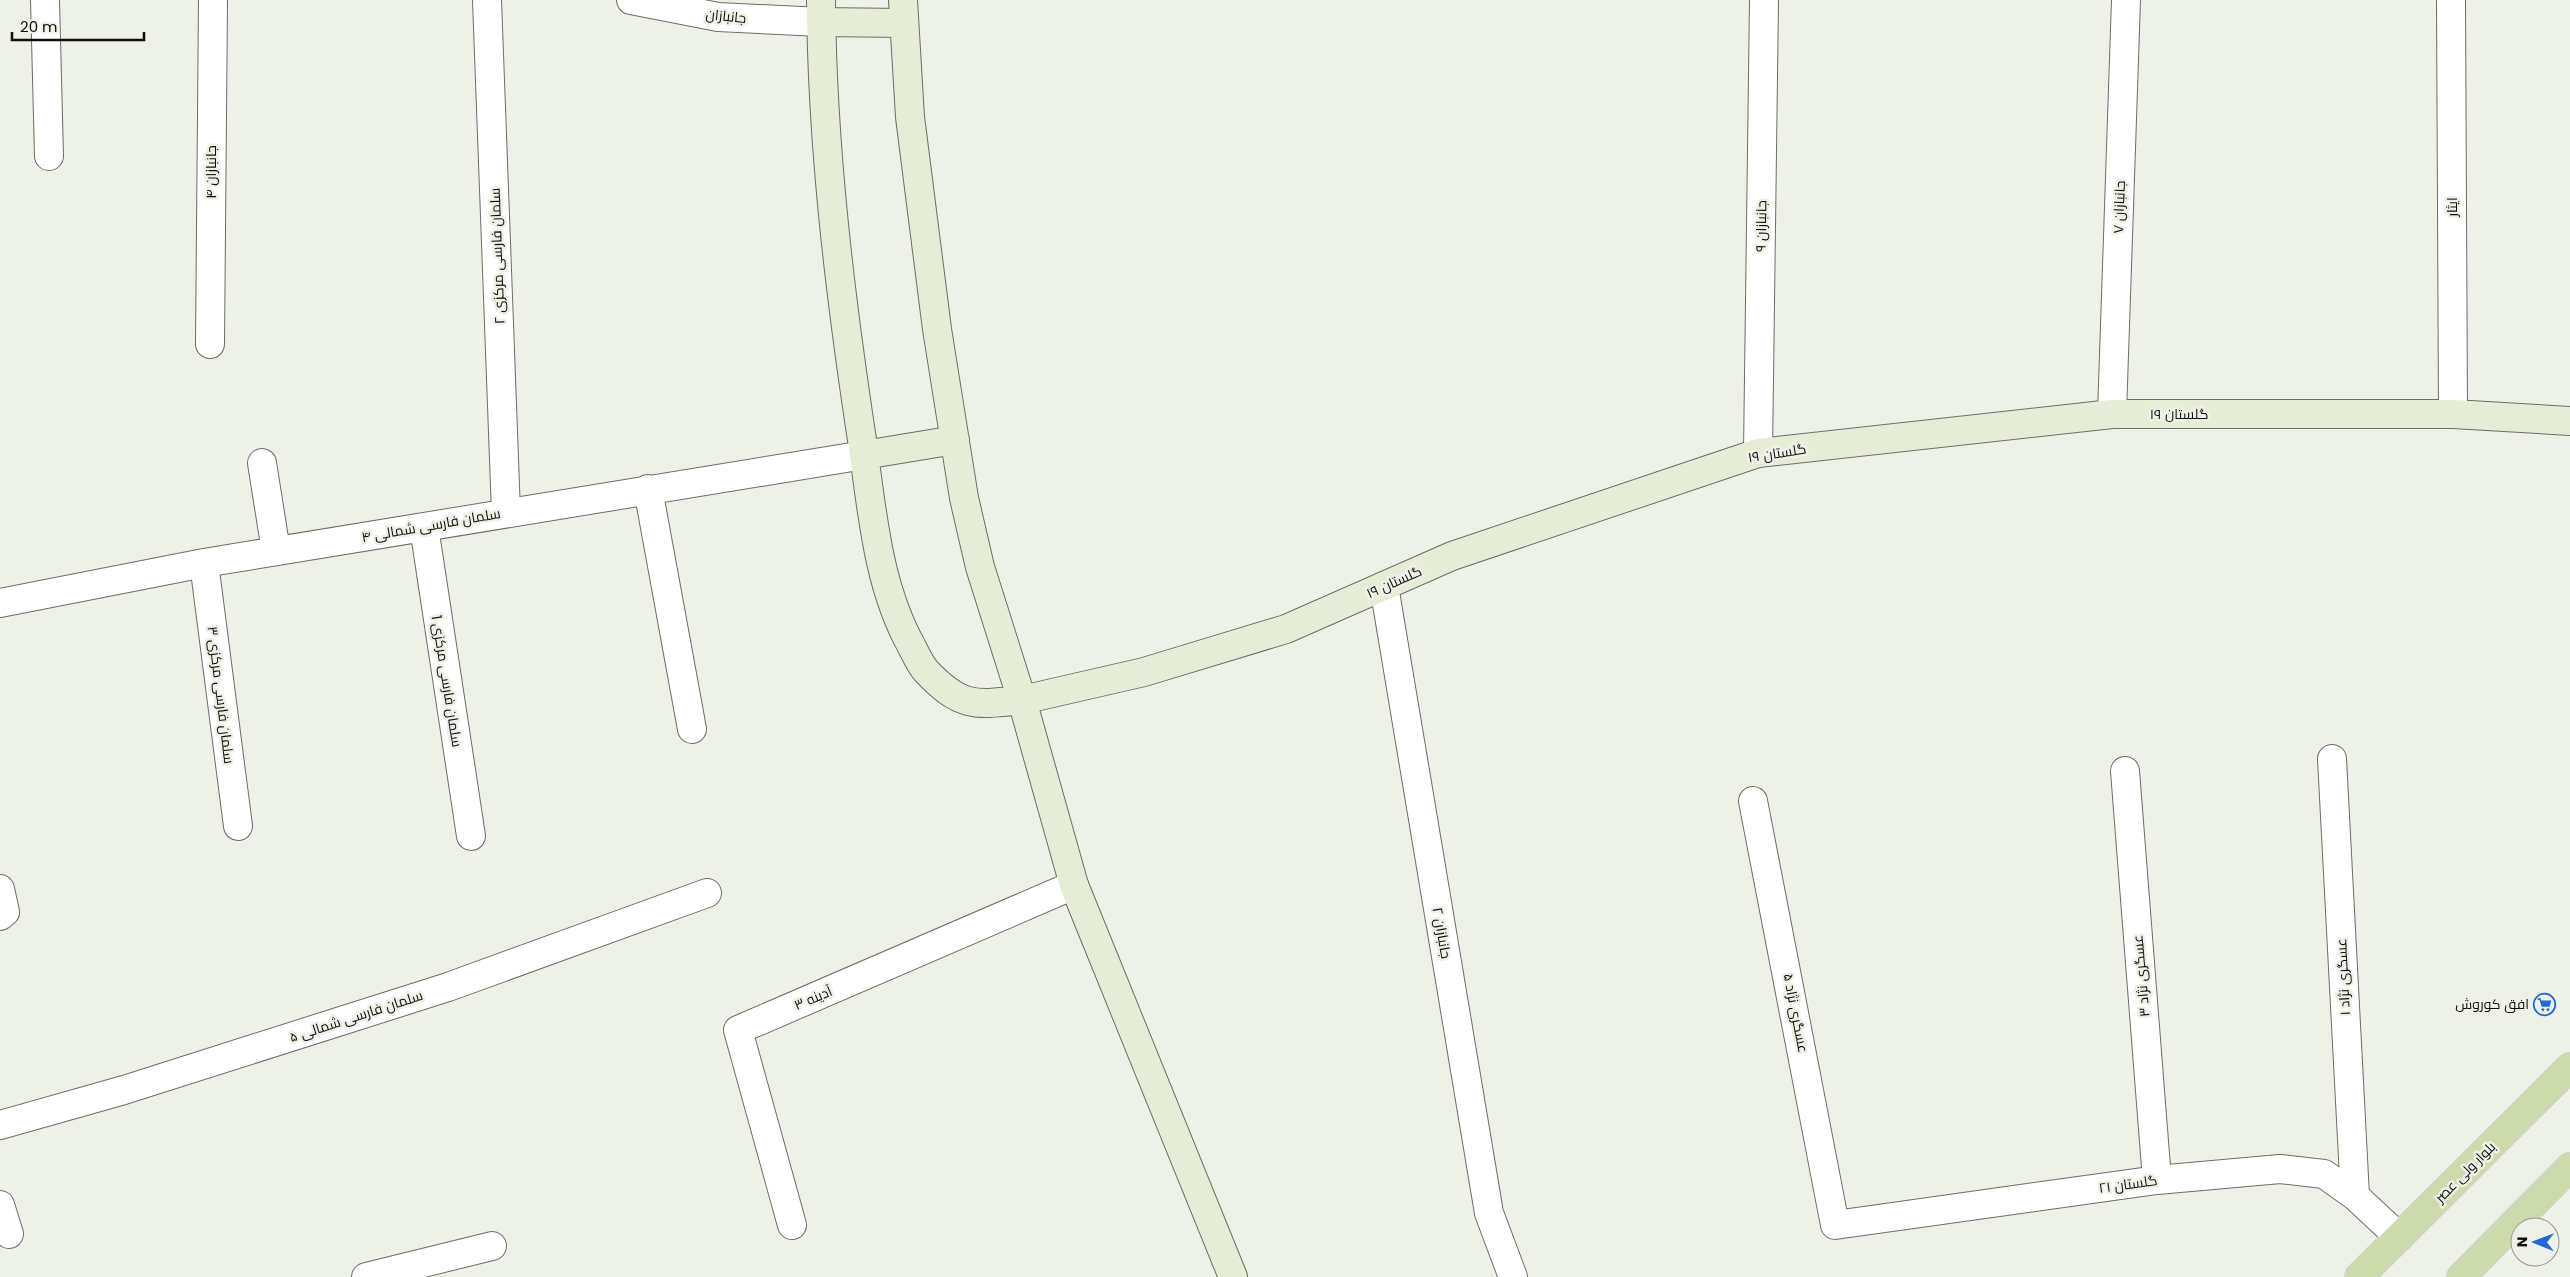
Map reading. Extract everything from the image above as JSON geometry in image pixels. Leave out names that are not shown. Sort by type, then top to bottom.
[{"type":"main road","points":[[821,11],[903,11],[912,127],[937,329],[964,498],[980,567],[1022,700],[1074,885],[1233,1277]]},
{"type":"main road","name":"گلستان ۱۹","points":[[821,11],[830,176],[853,379],[879,555],[898,622],[925,670],[956,698],[979,704],[1022,700],[1144,672],[1286,629],[1452,556],[1758,453],[2112,414],[2453,414],[2570,420]]},
{"type":"main road","points":[[864,455],[955,440]]},
{"type":"main road","name":"بلوار ولی عصر","points":[[2359,1277],[2570,1067]]},
{"type":"main road","points":[[2461,1277],[2570,1167]]},
{"type":"street","points":[[45,0],[49,156]]},
{"type":"street","name":"جانبازان ۴","points":[[210,344],[213,0]]},
{"type":"street","name":"سلمان فارسی مرکزی ۲","points":[[487,0],[506,513]]},
{"type":"street","name":"جانبازان","points":[[631,0],[718,17],[821,11]]},
{"type":"street","name":"جانبازان ۹","points":[[1758,453],[1764,0]]},
{"type":"street","name":"جانبازان ۷","points":[[2112,414],[2126,0]]},
{"type":"street","name":"ایثار","points":[[2451,0],[2453,414]]},
{"type":"street","name":"سلمان فارسی شمالی ۴","points":[[0,603],[204,563],[864,455]]},
{"type":"street","points":[[262,463],[276,551]]},
{"type":"street","points":[[648,489],[692,729]]},
{"type":"street","name":"سلمان فارسی مرکزی 1","points":[[424,527],[471,836]]},
{"type":"street","name":"سلمان فارسی مرکزی ۳","points":[[204,563],[238,826]]},
{"type":"street","name":"جانبازان ۲","points":[[1384,586],[1489,1213],[1513,1277]]},
{"type":"street","name":"عسگری نژاد ۱","points":[[2332,759],[2355,1196]]},
{"type":"street","name":"عسگری نژاد ۳","points":[[2125,771],[2157,1180]]},
{"type":"street","name":"عسگری نژاد ۵","points":[[1753,801],[1836,1225]]},
{"type":"street","name":"آدینه ۳","points":[[792,1225],[738,1030],[1074,885]]},
{"type":"street","points":[[0,889],[5,912],[0,916]]},
{"type":"street","name":"سلمان فارسی شمالی ۵","points":[[0,1125],[124,1090],[448,987],[707,893]]},
{"type":"street","name":"گلستان ۲۱","points":[[1836,1225],[2157,1180],[2280,1169],[2324,1174],[2355,1196],[2399,1238]]},
{"type":"street","points":[[0,1205],[9,1234]]},
{"type":"street","points":[[366,1277],[492,1246]]},
{"type":"place","name":"افق کوروش","points":[[2545,1004]]}]
